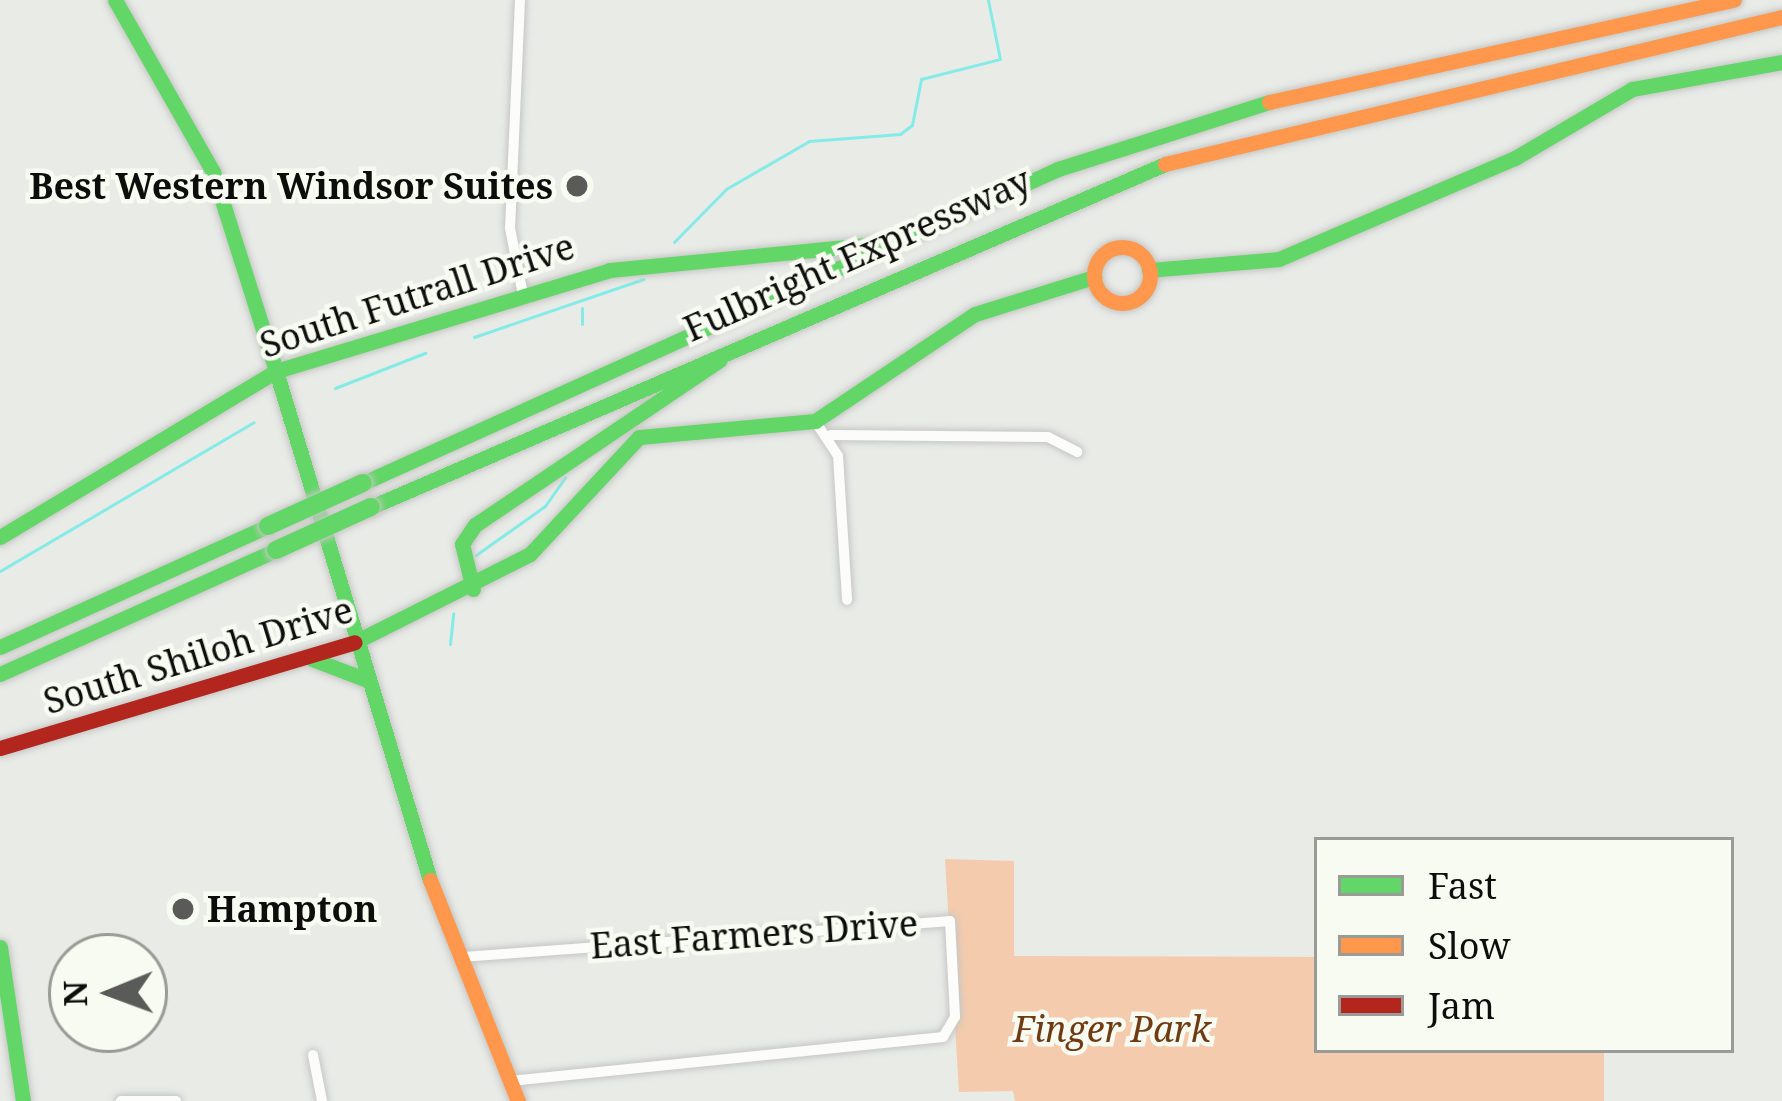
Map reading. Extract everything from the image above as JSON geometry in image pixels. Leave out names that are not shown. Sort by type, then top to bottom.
[{"type":"main road","points":[[115,0],[213,172],[367,680],[462,957],[518,1101]]},
{"type":"main road","name":"Fulbright Expressway","points":[[0,646],[1058,169],[1228,111],[1735,0]]},
{"type":"main road","name":"Fulbright Expressway","points":[[0,674],[1082,192],[1241,138],[1782,17]]},
{"type":"main road","points":[[1094,277],[1124,303],[1141,296],[1149,270],[1279,259],[1515,158],[1632,89],[1782,62]]},
{"type":"main road","name":"South Futrall Drive","points":[[0,537],[276,370],[610,270],[899,242]]},
{"type":"main road","name":"South Shiloh Drive","points":[[0,748],[312,659],[472,590],[546,542],[640,437],[815,421],[896,377],[975,314],[1094,277],[1115,248],[1149,270]]},
{"type":"main road","points":[[472,590],[462,550],[475,524],[762,331]]},
{"type":"main road","points":[[312,659],[367,680]]},
{"type":"main road","points":[[0,947],[23,1101]]},
{"type":"street","points":[[520,0],[510,239],[523,295]]},
{"type":"street","points":[[815,421],[832,435],[1048,437],[1077,452]]},
{"type":"street","points":[[832,435],[847,600]]},
{"type":"street","name":"East Farmers Drive","points":[[462,957],[950,921],[955,1017],[934,1041],[510,1081]]},
{"type":"street","points":[[314,1055],[322,1101]]},
{"type":"street","points":[[121,1101],[176,1101]]},
{"type":"green space","name":"Finger Park","points":[[945,859],[1014,861],[1014,956],[1314,957],[1314,1053],[1604,1053],[1604,1101],[1015,1101],[1013,1091],[959,1092]]},
{"type":"waterway","points":[[674,242],[726,189],[809,141],[900,134],[912,125],[921,79],[1000,59],[988,0]]},
{"type":"waterway","points":[[474,337],[643,279]]},
{"type":"waterway","points":[[582,308],[582,324]]},
{"type":"waterway","points":[[335,388],[425,353]]},
{"type":"waterway","points":[[0,571],[254,422]]},
{"type":"waterway","points":[[476,555],[545,506],[565,477]]},
{"type":"waterway","points":[[450,644],[453,613]]},
{"type":"traffic: fast","points":[[115,0],[213,172],[276,371]]},
{"type":"traffic: fast","points":[[1149,270],[1279,259],[1515,158],[1632,89],[1782,62]]},
{"type":"traffic: fast","points":[[363,483],[1058,169],[1269,102]]},
{"type":"traffic: fast","points":[[371,507],[1165,164]]},
{"type":"traffic: fast","points":[[610,270],[877,244]]},
{"type":"traffic: fast","points":[[276,371],[610,270]]},
{"type":"traffic: fast","points":[[355,642],[530,554],[639,437],[815,421],[975,314],[1094,277]]},
{"type":"traffic: fast","points":[[473,589],[462,544],[475,525],[720,360]]},
{"type":"traffic: fast","points":[[0,537],[276,371],[430,880]]},
{"type":"traffic: fast","points":[[268,526],[363,483]]},
{"type":"traffic: fast","points":[[276,550],[371,507]]},
{"type":"traffic: fast","points":[[0,647],[268,526]]},
{"type":"traffic: fast","points":[[0,674],[276,550]]},
{"type":"traffic: fast","points":[[312,659],[367,680]]},
{"type":"traffic: fast","points":[[0,947],[23,1101]]},
{"type":"traffic: slow","points":[[1269,102],[1734,0]]},
{"type":"traffic: slow","points":[[1165,164],[1782,17]]},
{"type":"traffic: slow","points":[[1122,247],[1142,255],[1150,275],[1142,295],[1122,303],[1102,295],[1094,275],[1102,255],[1122,247]]},
{"type":"traffic: slow","points":[[430,880],[518,1101]]},
{"type":"traffic: jam","points":[[0,748],[355,642]]},
{"type":"place","name":"Best Western Windsor Suites","points":[[577,186]]},
{"type":"place","name":"Hampton","points":[[183,909]]}]
